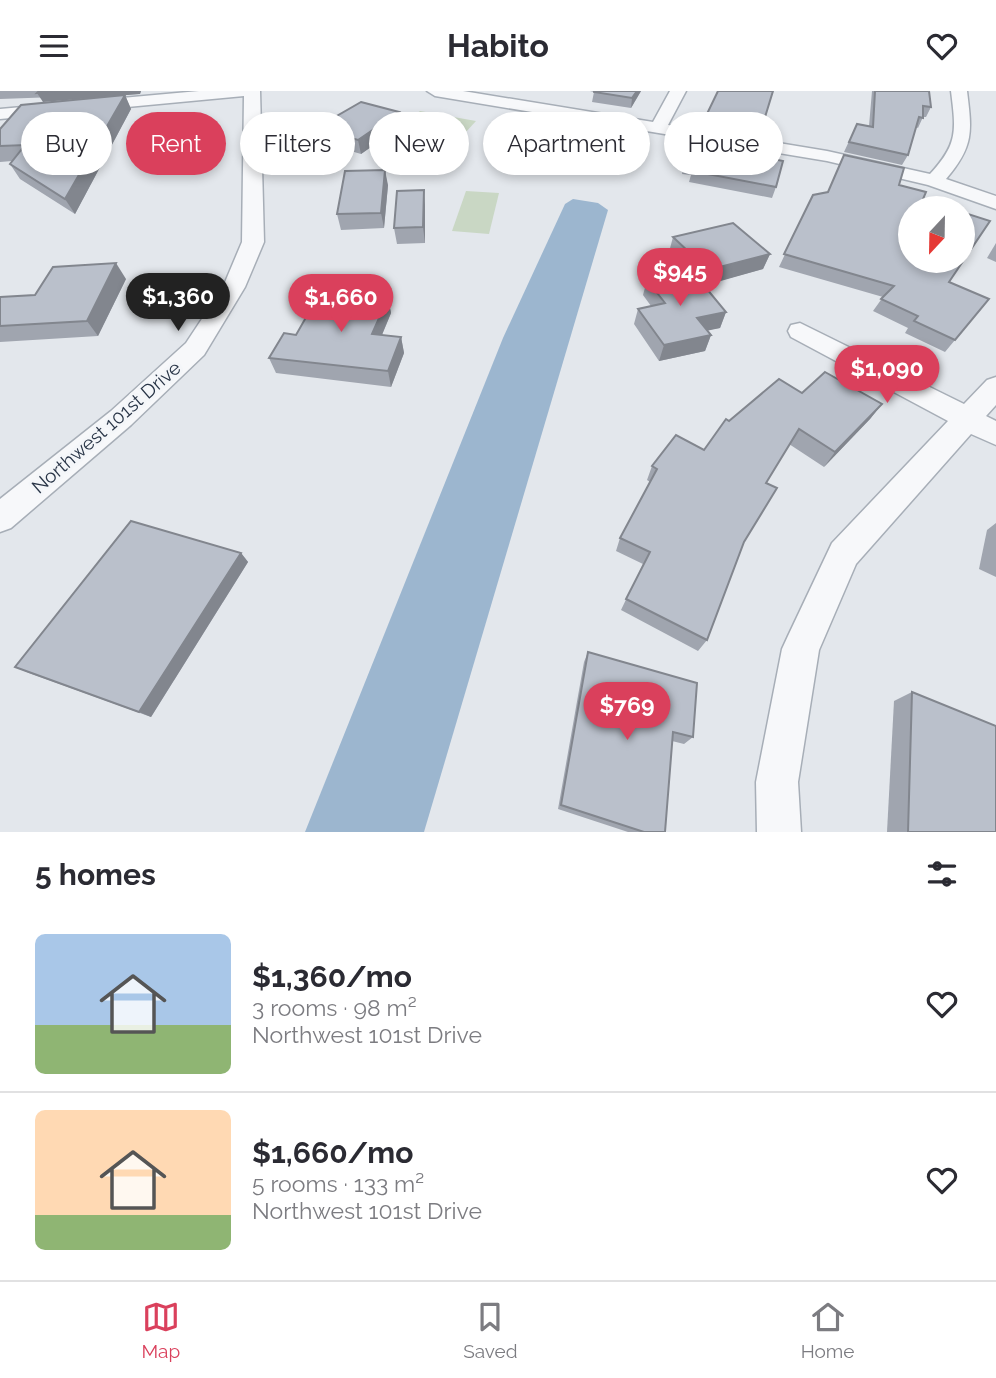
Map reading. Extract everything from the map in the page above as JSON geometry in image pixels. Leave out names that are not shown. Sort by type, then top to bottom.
[{"type":"street","points":[[0,114],[250,91]]},
{"type":"street","name":"Northwest 101st Drive","points":[[0,518],[121,418],[195,349],[234,287],[253,241],[250,91]]},
{"type":"street","points":[[435,91],[827,156],[934,181],[996,203]]},
{"type":"street","points":[[659,127],[678,91]]},
{"type":"street","points":[[934,181],[960,153],[965,140],[959,91]]},
{"type":"street","points":[[800,331],[982,428]]},
{"type":"street","points":[[779,832],[777,782],[801,649],[844,554],[982,428],[996,387]]},
{"type":"green space","points":[[469,120],[476,121],[469,129]]},
{"type":"green space","points":[[466,191],[499,193],[489,234],[452,231]]},
{"type":"water","points":[[573,199],[598,203],[608,210],[424,832],[305,832],[503,338],[565,204]]},
{"type":"building","points":[[594,91],[637,91],[632,98]]},
{"type":"building","points":[[718,91],[773,91],[767,112],[708,112]]},
{"type":"building","points":[[875,91],[929,91],[931,107],[923,106],[923,118],[919,117],[908,155],[849,142],[857,124],[873,127]]},
{"type":"building","points":[[125,95],[112,118],[112,112],[21,112],[21,145],[0,146],[0,129],[21,105]]},
{"type":"building","points":[[361,102],[399,112],[369,112],[369,132],[358,140],[355,139],[355,112],[344,112]]},
{"type":"building","points":[[21,150],[21,171],[10,164]]},
{"type":"building","points":[[844,155],[904,168],[899,185],[926,192],[924,196],[898,196],[898,273],[955,273],[949,282],[989,299],[955,340],[914,321],[918,316],[881,299],[894,286],[784,254],[813,195],[828,192]]},
{"type":"building","points":[[369,170],[369,175],[385,175],[381,213],[337,214],[344,175],[355,175],[355,171]]},
{"type":"building","points":[[27,175],[79,175],[65,199]]},
{"type":"building","points":[[713,175],[779,175],[776,187]]},
{"type":"building","points":[[424,190],[423,227],[394,228],[397,191]]},
{"type":"building","points":[[975,216],[990,221],[975,243]]},
{"type":"building","points":[[733,223],[770,254],[708,270],[673,237]]},
{"type":"building","points":[[116,263],[87,321],[0,326],[0,297],[35,295],[53,267]]},
{"type":"building","points":[[692,271],[726,312],[697,318],[711,335],[664,345],[638,309],[665,303],[647,280]]},
{"type":"building","points":[[321,291],[388,298],[372,334],[401,337],[388,371],[269,358],[284,333],[296,335]]},
{"type":"building","points":[[825,372],[882,404],[835,452],[799,429],[766,483],[777,488],[744,542],[707,640],[626,599],[650,552],[620,538],[657,469],[652,466],[676,435],[704,450],[726,419],[729,421],[779,379],[802,393]]},
{"type":"building","points":[[131,521],[241,553],[139,712],[15,667]]},
{"type":"building","points":[[588,652],[697,683],[693,737],[673,732],[665,832],[644,832],[561,805]]},
{"type":"building","points":[[912,692],[996,726],[996,832],[908,832]]}]
